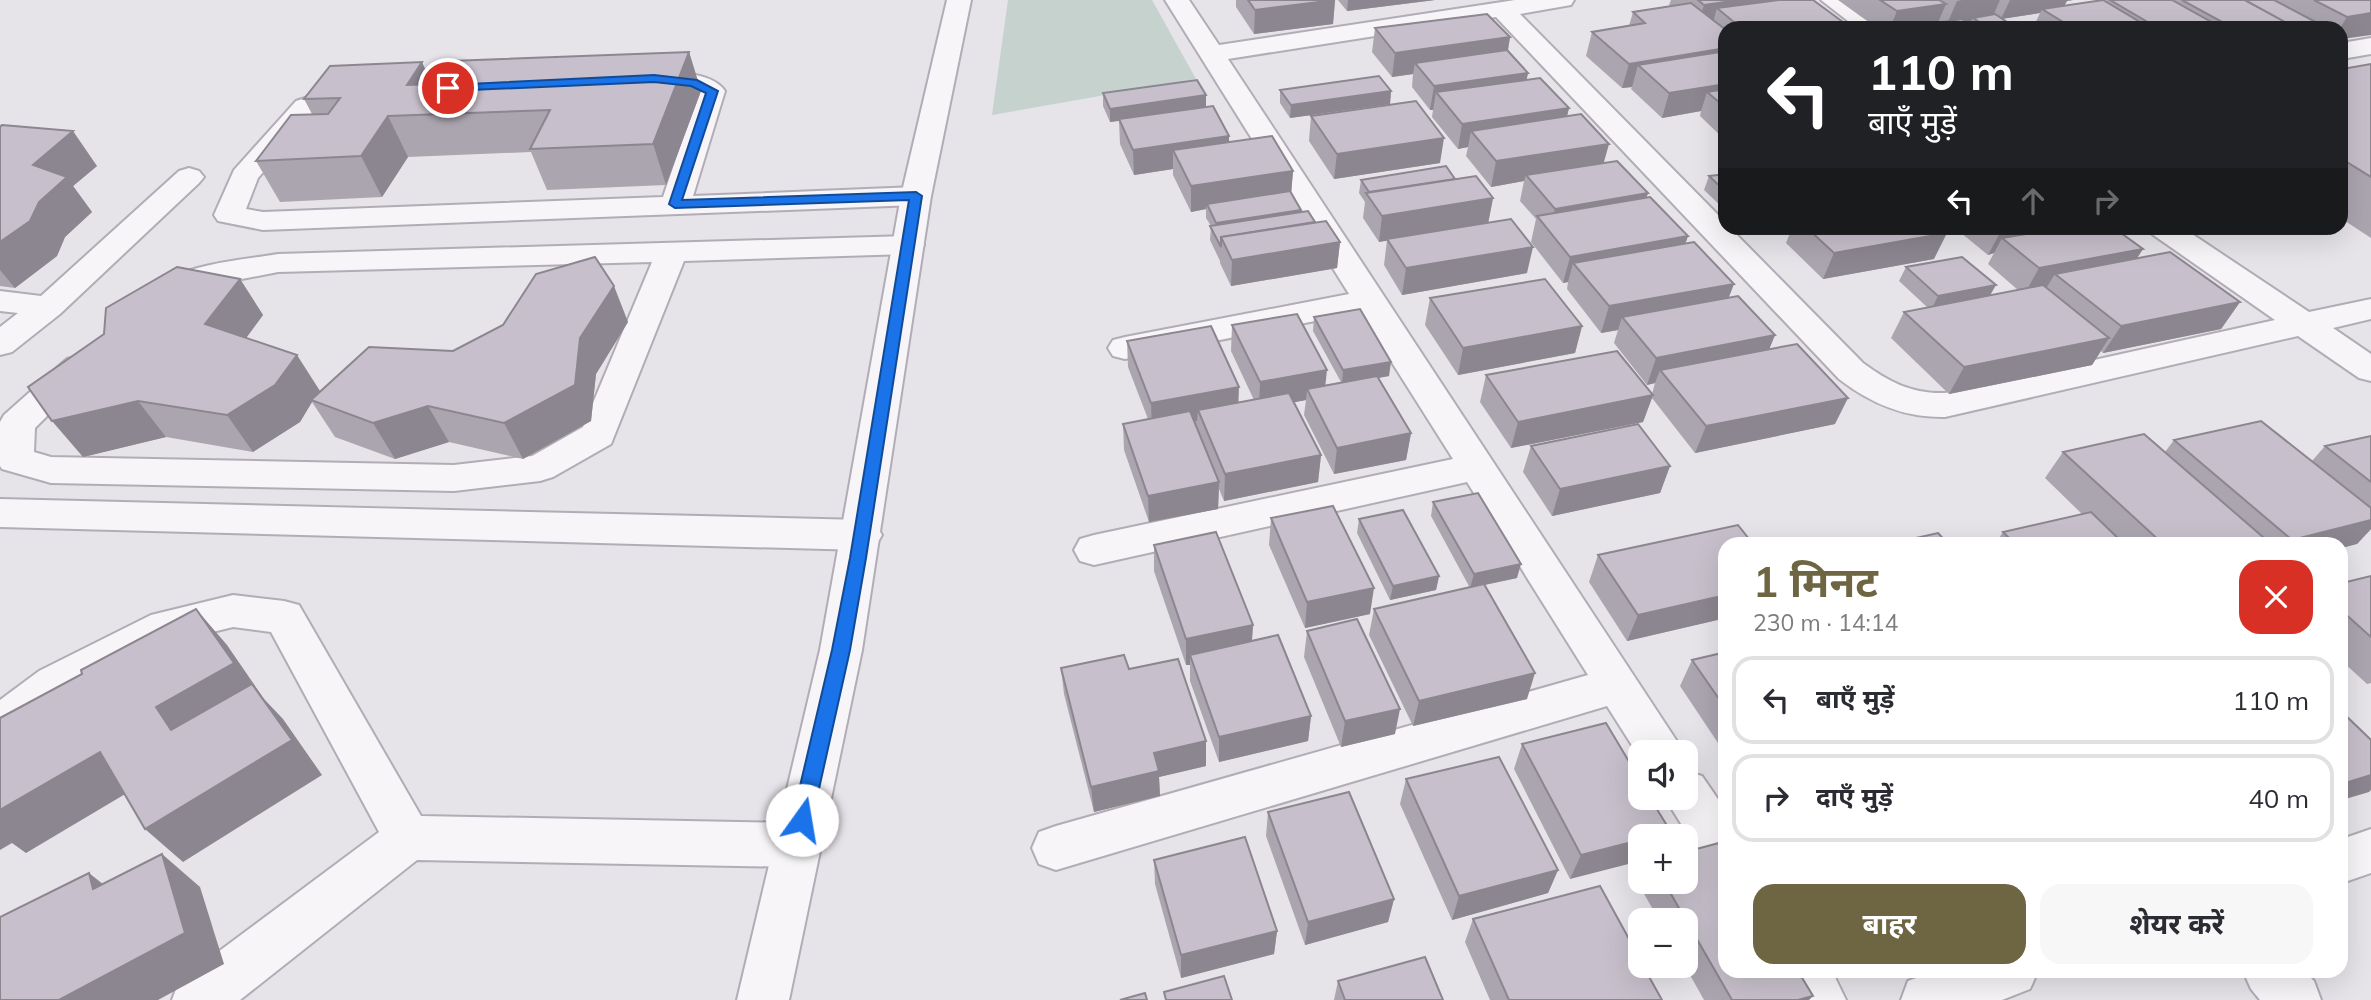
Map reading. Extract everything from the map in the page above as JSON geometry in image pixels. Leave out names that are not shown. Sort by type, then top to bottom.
[{"type":"street","points":[[763,1000],[841,650],[916,196],[959,0]]},
{"type":"street","points":[[1177,0],[1653,740]]},
{"type":"street","points":[[1211,54],[1562,0]]},
{"type":"street","points":[[1833,0],[1864,21]]},
{"type":"street","points":[[1502,9],[1718,233]]},
{"type":"street","points":[[2348,50],[2371,46]]},
{"type":"street","points":[[627,80],[654,78],[694,83],[712,91],[675,204]]},
{"type":"street","points":[[385,91],[345,93],[306,107],[244,176],[229,215],[263,221],[916,196]]},
{"type":"street","points":[[0,344],[48,307],[189,177]]},
{"type":"street","points":[[1720,235],[1851,371],[1873,388],[1895,399],[1927,407],[2371,309]]},
{"type":"street","points":[[2173,235],[2371,370]]},
{"type":"street","points":[[140,310],[197,278],[278,263],[908,245]]},
{"type":"street","points":[[99,348],[17,424],[16,460],[51,470],[454,478],[540,468],[598,435],[672,251]]},
{"type":"street","points":[[1125,348],[1370,300]]},
{"type":"street","points":[[0,301],[48,307]]},
{"type":"street","points":[[1094,551],[1477,467]]},
{"type":"street","points":[[0,513],[862,535]]},
{"type":"street","points":[[0,725],[54,684],[166,627],[233,611],[284,617],[408,838]]},
{"type":"street","points":[[1056,848],[1617,685]]},
{"type":"street","points":[[1698,810],[1718,841]]},
{"type":"street","points":[[198,1000],[408,838],[796,845]]},
{"type":"street","points":[[2348,859],[2371,851]]},
{"type":"street","points":[[1806,978],[1820,1000]]},
{"type":"street","points":[[1927,1000],[1991,978]]},
{"type":"street","points":[[2275,978],[2295,1000]]},
{"type":"shaded area","points":[[1008,0],[1152,0],[1196,79],[992,115]]},
{"type":"building","points":[[1248,0],[1335,0],[1255,10]]},
{"type":"building","points":[[1698,0],[1739,0],[1704,5]]},
{"type":"building","points":[[1779,0],[1813,0],[1842,21],[1733,21],[1717,8]]},
{"type":"building","points":[[1880,0],[1939,0],[1946,4],[1897,11]]},
{"type":"building","points":[[2103,0],[2138,21],[2062,21],[2042,9]]},
{"type":"building","points":[[2110,0],[2172,0],[2210,21],[2146,21]]},
{"type":"building","points":[[2182,0],[2245,0],[2285,21],[2220,21]]},
{"type":"building","points":[[2245,0],[2274,0],[2314,21],[2283,21]]},
{"type":"building","points":[[2314,0],[2371,0],[2371,13],[2347,17]]},
{"type":"building","points":[[1691,3],[1718,24],[1718,49],[1629,64],[1592,32],[1645,23],[1633,12]]},
{"type":"building","points":[[1487,14],[1510,37],[1395,53],[1375,28]]},
{"type":"building","points":[[1995,14],[2006,21],[1978,21],[1973,18]]},
{"type":"building","points":[[1507,50],[1528,73],[1434,86],[1415,63]]},
{"type":"building","points":[[689,52],[653,144],[530,149],[550,110],[388,116],[361,156],[256,161],[291,115],[328,114],[340,98],[304,99],[330,66],[422,62],[407,85],[435,84],[450,61]]},
{"type":"building","points":[[1718,52],[1718,85],[1669,93],[1638,65]]},
{"type":"building","points":[[2371,64],[2371,177],[2348,163],[2348,68]]},
{"type":"building","points":[[1379,76],[1391,91],[1291,105],[1280,90]]},
{"type":"building","points":[[1540,78],[1569,108],[1462,124],[1436,92]]},
{"type":"building","points":[[1197,80],[1206,95],[1110,109],[1103,93]]},
{"type":"building","points":[[1718,90],[1718,101],[1707,92]]},
{"type":"building","points":[[1416,101],[1444,138],[1337,154],[1311,116]]},
{"type":"building","points":[[1213,106],[1229,136],[1133,150],[1119,119]]},
{"type":"building","points":[[1581,114],[1609,144],[1496,161],[1471,131]]},
{"type":"building","points":[[2,125],[73,131],[33,165],[67,177],[39,202],[30,221],[0,242],[0,127]]},
{"type":"building","points":[[1272,136],[1293,171],[1191,186],[1173,150]]},
{"type":"building","points":[[1617,161],[1648,193],[1555,209],[1526,175]]},
{"type":"building","points":[[1446,166],[1455,179],[1369,192],[1361,180]]},
{"type":"building","points":[[1718,175],[1718,184],[1709,176]]},
{"type":"building","points":[[1476,176],[1493,198],[1382,216],[1366,193]]},
{"type":"building","points":[[1290,191],[1301,210],[1216,223],[1207,204]]},
{"type":"building","points":[[1650,197],[1688,236],[1570,257],[1537,216]]},
{"type":"building","points":[[1308,211],[1315,222],[1221,237],[1221,247],[1210,226]]},
{"type":"building","points":[[1511,219],[1533,247],[1406,268],[1387,239]]},
{"type":"building","points":[[1326,221],[1340,242],[1232,260],[1221,237]]},
{"type":"building","points":[[1815,235],[1936,235],[1834,253]]},
{"type":"building","points":[[2020,235],[2124,235],[2143,249],[2039,268],[2002,238]]},
{"type":"building","points":[[1694,242],[1734,284],[1609,306],[1573,263]]},
{"type":"building","points":[[2170,252],[2240,302],[2121,326],[2055,274]]},
{"type":"building","points":[[595,257],[614,286],[580,338],[575,385],[504,423],[428,406],[373,423],[311,400],[369,347],[453,351],[503,325],[536,274]]},
{"type":"building","points":[[1962,257],[1996,285],[1938,296],[1906,267]]},
{"type":"building","points":[[177,267],[240,279],[205,324],[297,355],[275,385],[227,415],[138,401],[52,421],[28,387],[104,334],[106,308]]},
{"type":"building","points":[[1545,279],[1582,326],[1463,348],[1430,298]]},
{"type":"building","points":[[2043,285],[2109,338],[1964,367],[1904,312]]},
{"type":"building","points":[[1738,296],[1775,335],[1656,358],[1622,317]]},
{"type":"building","points":[[1360,309],[1391,362],[1343,370],[1314,317]]},
{"type":"building","points":[[1297,314],[1327,370],[1260,382],[1232,325]]},
{"type":"building","points":[[1211,326],[1239,387],[1151,403],[1127,341]]},
{"type":"building","points":[[1797,344],[1848,398],[1706,426],[1660,370]]},
{"type":"building","points":[[1617,351],[1653,395],[1518,422],[1486,375]]},
{"type":"building","points":[[1377,376],[1411,433],[1337,448],[1307,389]]},
{"type":"building","points":[[1289,393],[1321,455],[1225,474],[1198,410]]},
{"type":"building","points":[[1190,411],[1219,482],[1148,496],[1123,424]]},
{"type":"building","points":[[2261,421],[2371,508],[2371,520],[2304,537],[2288,537],[2174,440]]},
{"type":"building","points":[[1638,424],[1670,466],[1560,489],[1531,446]]},
{"type":"building","points":[[2144,434],[2263,537],[2155,537],[2063,452]]},
{"type":"building","points":[[2371,436],[2371,482],[2325,446]]},
{"type":"building","points":[[1478,493],[1521,564],[1474,574],[1433,502]]},
{"type":"building","points":[[1333,506],[1374,588],[1307,602],[1271,518]]},
{"type":"building","points":[[1403,510],[1439,576],[1393,586],[1359,519]]},
{"type":"building","points":[[2091,512],[2117,537],[2008,537],[2003,532]]},
{"type":"building","points":[[1738,525],[1747,537],[1718,537],[1718,597],[1638,615],[1598,555]]},
{"type":"building","points":[[1216,532],[1253,625],[1186,639],[1154,545]]},
{"type":"building","points":[[1938,533],[1942,537],[1920,537]]},
{"type":"building","points":[[2371,576],[2371,637],[2348,616],[2348,582]]},
{"type":"building","points":[[1484,584],[1535,673],[1419,701],[1374,609]]},
{"type":"building","points":[[196,609],[234,663],[156,707],[171,730],[252,684],[292,740],[145,829],[100,752],[0,810],[0,718],[82,674],[81,670]]},
{"type":"building","points":[[1357,619],[1400,709],[1345,721],[1307,631]]},
{"type":"building","points":[[1278,635],[1311,716],[1219,737],[1190,655]]},
{"type":"building","points":[[1718,654],[1718,697],[1692,660]]},
{"type":"building","points":[[1124,655],[1129,669],[1178,659],[1206,741],[1154,753],[1159,771],[1091,787],[1061,668]]},
{"type":"building","points":[[2348,718],[2371,740],[2371,775],[2348,782]]},
{"type":"building","points":[[1606,723],[1628,760],[1628,810],[1657,810],[1666,824],[1628,824],[1628,843],[1581,855],[1522,744]]},
{"type":"building","points":[[1499,757],[1558,870],[1459,896],[1406,779]]},
{"type":"building","points":[[1349,792],[1394,899],[1308,922],[1268,812]]},
{"type":"building","points":[[1245,837],[1277,931],[1181,955],[1154,860]]},
{"type":"building","points":[[1718,843],[1718,976],[1698,941],[1698,908],[1679,908],[1671,894],[1698,894],[1698,849]]},
{"type":"building","points":[[162,854],[185,933],[59,1000],[0,1000],[0,917],[89,873],[93,889]]},
{"type":"building","points":[[1600,886],[1628,937],[1628,978],[1650,978],[1662,1000],[1509,1000],[1473,919]]},
{"type":"building","points":[[1425,957],[1443,1000],[1345,1000],[1338,981]]},
{"type":"building","points":[[1224,976],[1232,1000],[1166,1000],[1164,992]]},
{"type":"building","points":[[1719,978],[1802,978],[1813,996],[1798,1000],[1732,1000]]},
{"type":"building","points":[[1145,993],[1147,1000],[1120,1000]]},
{"type":"route","points":[[448,88],[654,78],[694,83],[712,91],[675,204],[916,196],[858,558],[841,650],[802,820]]}]
